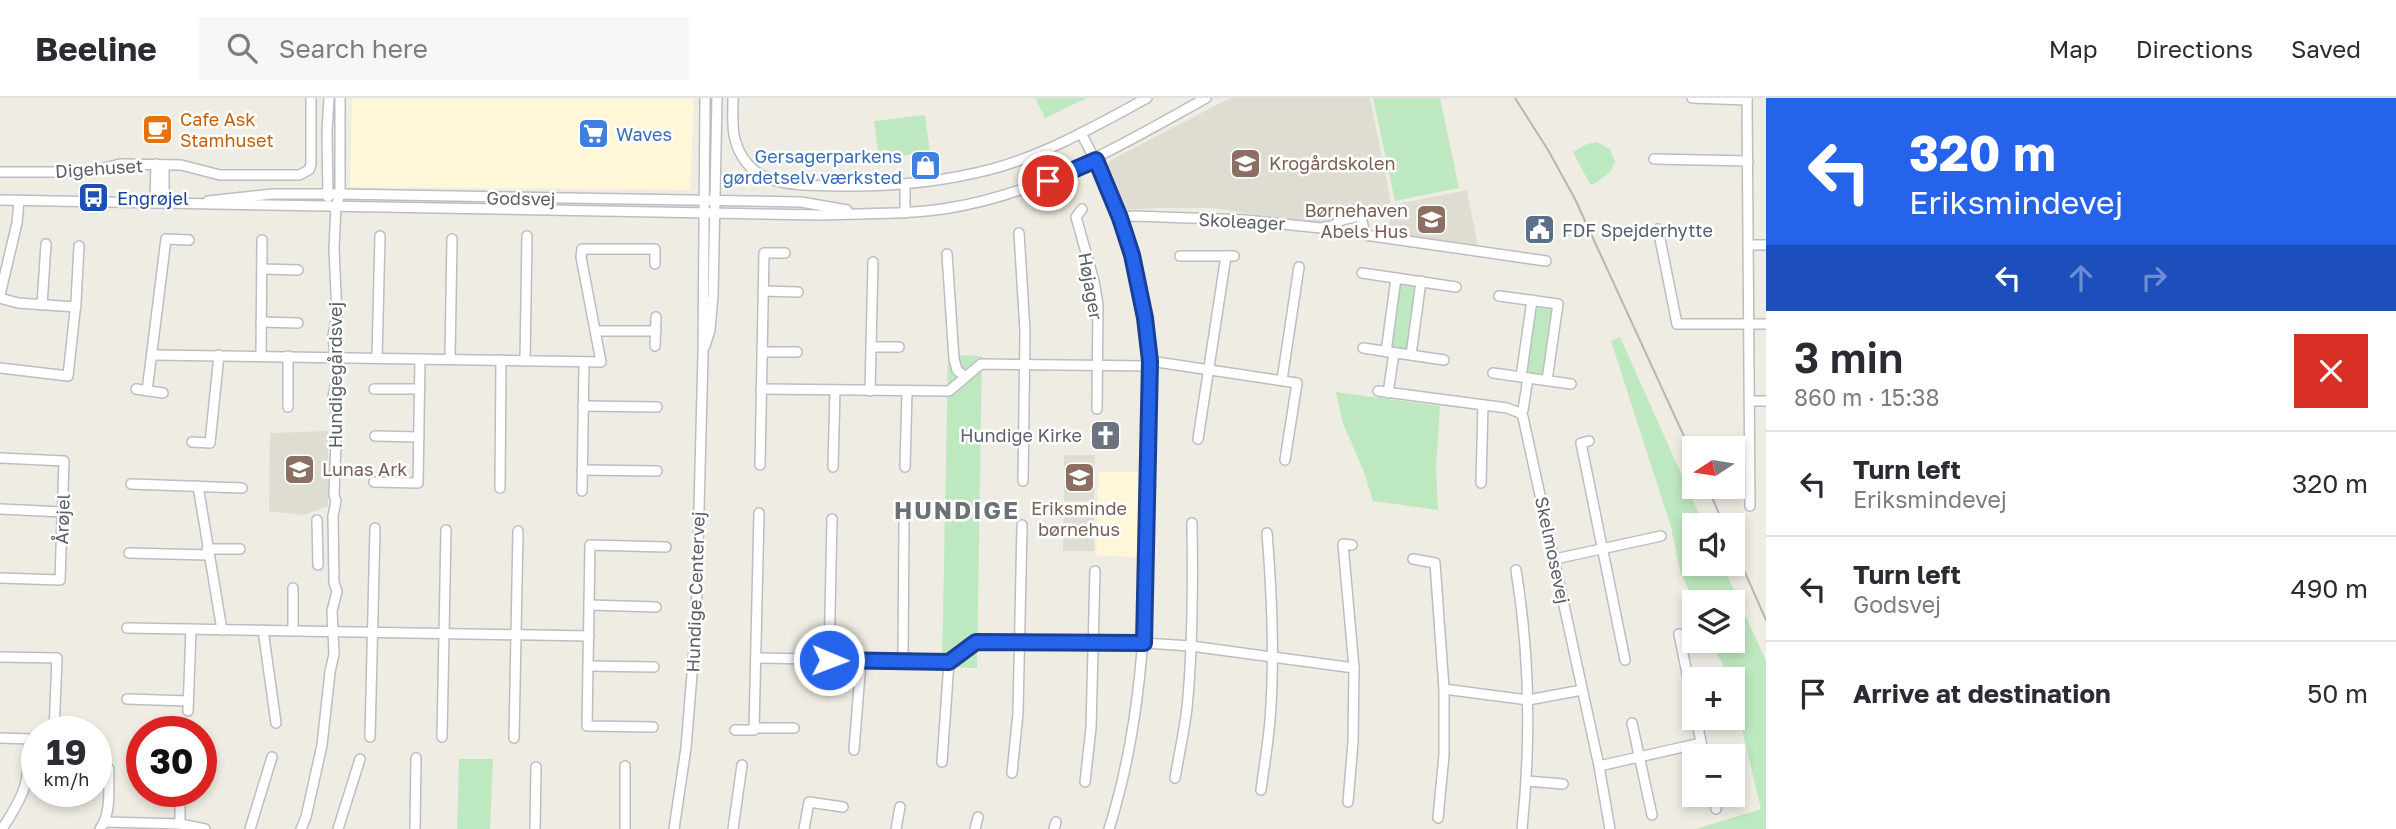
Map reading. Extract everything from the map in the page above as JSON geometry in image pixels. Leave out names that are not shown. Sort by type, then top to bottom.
[{"type":"street","name":"Digehuset","points":[[0,172],[88,172],[120,163],[181,165],[220,174],[304,174],[311,164],[311,98]]},
{"type":"street","points":[[329,98],[327,194],[335,206]]},
{"type":"street","points":[[335,206],[340,194],[340,98]]},
{"type":"street","name":"Hundige Centervej","points":[[674,829],[686,748],[696,625],[703,354],[705,98]]},
{"type":"street","name":"Hundige Centervej","points":[[703,354],[710,330],[713,295],[717,98]]},
{"type":"street","points":[[733,98],[733,128],[739,149],[752,168],[773,181],[787,185],[905,184],[994,168],[1052,147],[1147,98]]},
{"type":"street","name":"Godsvej","points":[[0,200],[821,215],[905,213],[951,208],[995,198],[1048,181],[1096,160],[1206,98]]},
{"type":"street","points":[[1692,98],[1747,99],[1750,506]]},
{"type":"street","points":[[1081,133],[1096,160],[1120,218],[1139,284],[1150,363],[1144,643],[1132,739],[1109,829]]},
{"type":"street","points":[[1654,159],[1748,161]]},
{"type":"street","name":"Digehuset","points":[[159,204],[160,164]]},
{"type":"street","points":[[905,184],[905,213]]},
{"type":"street","name":"Godsvej","points":[[179,204],[272,194],[340,194],[802,202],[863,213]]},
{"type":"street","points":[[19,201],[17,223],[3,268],[0,297],[42,306],[76,307]]},
{"type":"street","name":"Hundigegårdsvej","points":[[300,829],[306,817],[322,745],[334,654],[332,611],[337,591],[334,583],[333,516],[336,501],[334,481],[337,415],[333,397],[337,377],[333,336],[337,317],[335,206]]},
{"type":"street","name":"Højager","points":[[1082,209],[1076,217],[1098,304],[1097,409]]},
{"type":"street","name":"Skoleager","points":[[1120,218],[1134,216],[1245,219],[1321,228],[1362,216],[1365,235],[1546,261]]},
{"type":"street","points":[[1658,229],[1677,324],[1766,324]]},
{"type":"street","points":[[1019,233],[1025,364],[1023,481]]},
{"type":"street","points":[[377,358],[380,236]]},
{"type":"street","points":[[524,361],[527,236]]},
{"type":"street","points":[[147,391],[166,239],[188,240]]},
{"type":"street","points":[[450,359],[452,239]]},
{"type":"street","points":[[261,356],[262,240]]},
{"type":"street","points":[[42,306],[46,244]]},
{"type":"street","points":[[0,369],[68,376],[76,307],[79,246]]},
{"type":"street","points":[[1748,246],[1766,246]]},
{"type":"street","points":[[152,355],[600,362],[578,247],[655,249],[655,264]]},
{"type":"street","points":[[760,465],[764,253],[785,253]]},
{"type":"street","points":[[947,254],[954,359],[957,370],[965,377]]},
{"type":"street","points":[[1180,256],[1230,256],[1198,439]]},
{"type":"street","points":[[870,391],[873,262]]},
{"type":"street","points":[[1282,380],[1300,267]]},
{"type":"street","points":[[262,270],[298,270]]},
{"type":"street","points":[[1362,273],[1456,287]]},
{"type":"street","points":[[1396,278],[1390,352],[1383,392],[1483,405],[1520,413],[1523,410],[1532,300]]},
{"type":"street","points":[[1411,355],[1421,281]]},
{"type":"street","points":[[763,291],[798,292]]},
{"type":"street","points":[[1499,296],[1558,304],[1547,380]]},
{"type":"street","points":[[655,346],[656,317]]},
{"type":"street","points":[[261,322],[298,323]]},
{"type":"street","points":[[596,331],[656,331]]},
{"type":"street","points":[[871,347],[899,348]]},
{"type":"street","points":[[1363,348],[1444,360]]},
{"type":"street","points":[[762,352],[797,352]]},
{"type":"street","points":[[192,442],[210,443],[219,355]]},
{"type":"street","points":[[288,356],[288,407]]},
{"type":"street","points":[[374,482],[418,483],[420,359]]},
{"type":"street","points":[[500,488],[501,360]]},
{"type":"street","points":[[582,491],[584,362]]},
{"type":"street","points":[[761,389],[949,391],[979,364],[1150,363],[1209,369],[1297,383],[1285,460]]},
{"type":"street","points":[[1493,373],[1570,384]]},
{"type":"street","points":[[374,388],[419,389]]},
{"type":"street","points":[[136,389],[163,393]]},
{"type":"street","points":[[834,467],[835,390]]},
{"type":"street","points":[[905,467],[908,392]]},
{"type":"street","points":[[1749,401],[1766,401]]},
{"type":"street","points":[[1481,483],[1483,405]]},
{"type":"street","points":[[583,406],[657,407]]},
{"type":"street","name":"Skelmosevej","points":[[1520,413],[1526,424],[1610,829]]},
{"type":"street","points":[[375,436],[419,437]]},
{"type":"street","points":[[1589,441],[1581,443],[1625,660]]},
{"type":"street","name":"Årøjel","points":[[0,458],[64,461],[60,580],[0,578]]},
{"type":"street","points":[[582,470],[656,471]]},
{"type":"street","points":[[131,484],[242,488]]},
{"type":"street","points":[[198,486],[222,629]]},
{"type":"street","points":[[0,509],[62,512]]},
{"type":"street","points":[[755,728],[759,513]]},
{"type":"street","points":[[829,660],[832,519]]},
{"type":"street","points":[[317,520],[318,565]]},
{"type":"street","points":[[903,660],[904,520]]},
{"type":"street","points":[[1175,778],[1186,709],[1191,646],[1192,523]]},
{"type":"street","points":[[1012,773],[1018,713],[1022,525]]},
{"type":"street","points":[[370,737],[374,528]]},
{"type":"street","points":[[442,737],[446,530]]},
{"type":"street","points":[[514,738],[518,531]]},
{"type":"street","points":[[1261,790],[1270,721],[1273,656],[1267,533]]},
{"type":"street","points":[[1555,559],[1661,536]]},
{"type":"street","points":[[653,727],[584,729],[589,636],[588,541],[666,547]]},
{"type":"street","points":[[318,544],[334,543]]},
{"type":"street","points":[[1348,802],[1353,742],[1354,668],[1343,544],[1352,545]]},
{"type":"street","points":[[129,553],[240,549]]},
{"type":"street","points":[[1413,559],[1436,563],[1444,689],[1444,755],[1438,818]]},
{"type":"street","points":[[1516,570],[1526,655],[1528,700],[1527,780],[1522,829]]},
{"type":"street","points":[[1085,782],[1091,728],[1095,571]]},
{"type":"street","points":[[293,588],[293,631]]},
{"type":"street","points":[[589,605],[656,607]]},
{"type":"street","points":[[127,628],[589,636]]},
{"type":"street","points":[[127,699],[188,706],[191,629]]},
{"type":"street","points":[[263,630],[275,723]]},
{"type":"street","points":[[1679,634],[1686,667]]},
{"type":"street","points":[[757,658],[949,662],[976,642],[1144,643],[1191,646],[1354,668]]},
{"type":"street","points":[[0,657],[57,658],[55,716]]},
{"type":"street","points":[[854,750],[861,661]]},
{"type":"street","points":[[942,762],[949,662]]},
{"type":"street","points":[[588,666],[654,667]]},
{"type":"street","points":[[1444,689],[1528,700],[1582,690]]},
{"type":"street","points":[[1632,723],[1652,815]]},
{"type":"street","points":[[735,730],[794,729]]},
{"type":"street","points":[[1599,766],[1701,743],[1698,730]]},
{"type":"street","points":[[0,738],[21,739]]},
{"type":"street","points":[[250,829],[272,757]]},
{"type":"street","points":[[415,829],[416,758]]},
{"type":"street","points":[[338,829],[360,759]]},
{"type":"street","points":[[733,829],[742,765]]},
{"type":"street","points":[[625,766],[625,829]]},
{"type":"street","points":[[535,829],[536,767]]},
{"type":"street","points":[[1527,780],[1563,785]]},
{"type":"street","points":[[2,829],[21,800]]},
{"type":"street","points":[[804,829],[809,802],[843,807]]},
{"type":"street","points":[[108,807],[103,825],[142,827],[180,824],[205,829]]},
{"type":"street","points":[[180,807],[180,824]]},
{"type":"street","points":[[896,829],[900,807]]},
{"type":"street","points":[[975,829],[978,817]]},
{"type":"shaded area","points":[[352,98],[694,98],[690,190],[350,187]]},
{"type":"shaded area","name":"Krogårdskolen","points":[[1230,98],[1370,98],[1391,202],[1379,211],[1319,224],[1212,208],[1124,210],[1106,167],[1111,160]]},
{"type":"shaded area","name":"Børnehaven Abels Hus","points":[[1467,190],[1478,247],[1388,234],[1392,205]]},
{"type":"shaded area","name":"Lunas Ark","points":[[328,431],[328,506],[304,515],[269,511],[270,433]]},
{"type":"shaded area","name":"Eriksminde børnehus","points":[[1064,455],[1095,455],[1094,501],[1064,501]]},
{"type":"shaded area","points":[[1099,472],[1140,472],[1138,557],[1096,555]]},
{"type":"shaded area","name":"Eriksminde børnehus","points":[[1064,507],[1094,507],[1094,551],[1063,551]]},
{"type":"green space","points":[[1035,98],[1087,98],[1045,118]]},
{"type":"green space","points":[[1373,98],[1440,98],[1459,188],[1395,201]]},
{"type":"green space","points":[[925,115],[930,152],[879,158],[874,121]]},
{"type":"green space","points":[[1597,142],[1610,149],[1615,162],[1610,172],[1593,185],[1573,152]]},
{"type":"green space","points":[[1398,283],[1417,286],[1406,351],[1392,350],[1389,346]]},
{"type":"green space","points":[[1534,305],[1553,306],[1554,310],[1544,377],[1525,374]]},
{"type":"green space","points":[[1620,337],[1682,476],[1682,499],[1692,499],[1699,513],[1682,513],[1682,575],[1671,527],[1611,341]]},
{"type":"green space","points":[[948,355],[982,356],[977,668],[942,667]]},
{"type":"green space","points":[[1336,392],[1440,406],[1436,469],[1438,510],[1373,501],[1342,421]]},
{"type":"green space","points":[[1682,576],[1727,576],[1734,590],[1689,590]]},
{"type":"green space","points":[[1745,615],[1766,661],[1766,829],[1696,829],[1761,809],[1742,730],[1745,730],[1745,667],[1724,667],[1717,653],[1745,653]]},
{"type":"green space","points":[[459,759],[493,759],[490,829],[457,829]]},
{"type":"tram line","points":[[1515,98],[1575,199],[1684,436]]},
{"type":"tram line","points":[[1713,499],[1719,513]]},
{"type":"tram line","points":[[1745,572],[1766,620]]},
{"type":"place","name":"Cafe Ask Stamhuset","points":[[157,129]]},
{"type":"place","name":"Waves","points":[[593,134]]},
{"type":"place","name":"Krogårdskolen","points":[[1246,163]]},
{"type":"place","name":"Gersagerparkens gørdetselv værksted","points":[[925,166]]},
{"type":"place","name":"Engrøjel","points":[[94,198]]},
{"type":"place","name":"Børnehaven Abels Hus","points":[[1431,220]]},
{"type":"place","name":"FDF Spejderhytte","points":[[1539,230]]},
{"type":"place","name":"Hundige Kirke","points":[[1105,435]]},
{"type":"place","name":"Lunas Ark","points":[[299,469]]},
{"type":"place","name":"Eriksminde børnehus","points":[[1079,478]]},
{"type":"district","name":"HUNDIGE","points":[[957,509]]},
{"type":"route","points":[[829,660],[949,662],[971,643],[976,642],[1144,643],[1150,366],[1139,284],[1120,218],[1096,160],[1048,181]]}]
